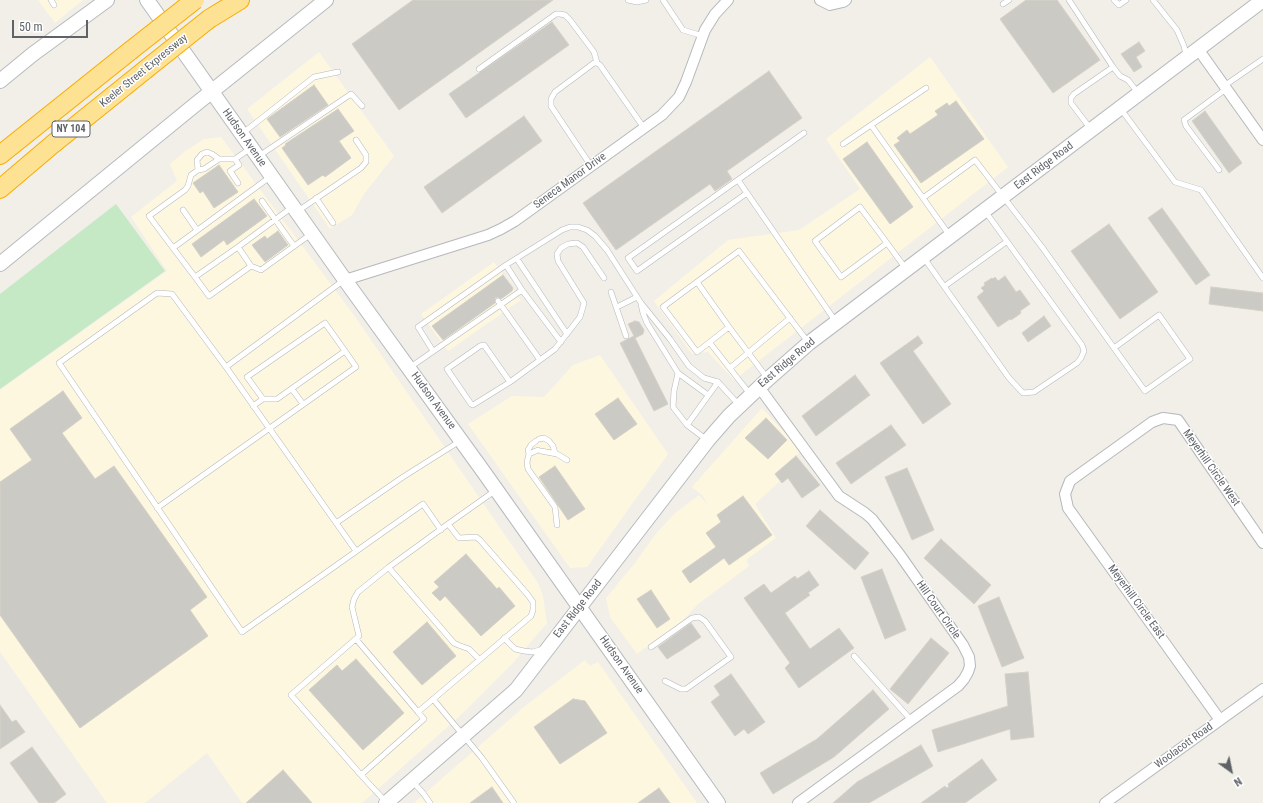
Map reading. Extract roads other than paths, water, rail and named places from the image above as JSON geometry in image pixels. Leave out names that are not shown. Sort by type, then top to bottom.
[{"type":"highway","name":"NY 104","points":[[0,156],[130,50],[195,0]]},
{"type":"highway","name":"Keeler Street Expressway","points":[[0,190],[53,144],[233,0]]},
{"type":"highway","points":[[209,19],[240,0]]},
{"type":"main road","points":[[0,81],[33,54],[106,0]]},
{"type":"main road","name":"Hudson Avenue","points":[[147,0],[718,803]]},
{"type":"main road","points":[[0,264],[326,0]]},
{"type":"main road","name":"East Ridge Road","points":[[386,803],[516,690],[708,440],[740,405],[759,387],[809,343],[1263,0]]},
{"type":"street","name":"Seneca Manor Drive","points":[[345,280],[488,235],[501,229],[515,221],[662,115],[680,97],[702,36],[715,14],[728,0]]},
{"type":"street","points":[[820,0],[830,4],[839,3],[846,0]]},
{"type":"street","points":[[1198,49],[1263,140]]},
{"type":"street","name":"Hill Court Circle","points":[[759,387],[839,496],[872,519],[900,555],[963,646],[969,657],[970,666],[962,683],[798,803]]},
{"type":"street","name":"Meyerhill Circle West","points":[[1070,481],[1152,422],[1163,418],[1178,420],[1263,542]]},
{"type":"street","name":"Meyerhill Circle East","points":[[1070,481],[1065,494],[1068,508],[1220,720]]},
{"type":"street","name":"Woolacott Road","points":[[1105,803],[1263,689]]},
{"type":"lane","points":[[51,0],[54,5]]},
{"type":"lane","points":[[628,0],[637,2],[646,0]]},
{"type":"lane","points":[[663,0],[683,30],[702,36]]},
{"type":"lane","points":[[1003,4],[1009,0]]},
{"type":"lane","points":[[1069,0],[1113,67],[1120,76],[1128,80],[1139,94]]},
{"type":"lane","points":[[1114,0],[1119,6],[1126,0]]},
{"type":"lane","points":[[1153,0],[1177,30],[1184,46],[1187,58]]},
{"type":"lane","points":[[479,69],[556,14],[565,15],[594,52],[597,63],[644,128]]},
{"type":"lane","points":[[1219,170],[1186,126],[1184,120],[1263,59]]},
{"type":"lane","points":[[591,166],[551,106],[551,99],[555,92],[594,63],[597,63]]},
{"type":"lane","points":[[1092,130],[1071,103],[1071,98],[1074,94],[1113,67]]},
{"type":"lane","points":[[242,134],[314,77],[338,72]]},
{"type":"lane","points":[[843,144],[926,88]]},
{"type":"lane","points":[[198,170],[197,160],[202,154],[207,152],[219,159],[235,159],[255,152],[351,94],[362,106]]},
{"type":"lane","points":[[1120,108],[1174,182],[1201,190],[1263,278]]},
{"type":"lane","points":[[871,125],[951,236]]},
{"type":"lane","points":[[747,193],[637,271],[628,258],[804,133]]},
{"type":"lane","points":[[195,277],[275,220],[316,198],[361,168],[366,162],[366,155],[356,140]]},
{"type":"lane","points":[[219,159],[211,165],[198,170],[191,175],[188,186],[185,190],[150,216],[209,296],[251,266]]},
{"type":"lane","points":[[235,159],[239,165],[230,171],[238,183]]},
{"type":"lane","points":[[923,198],[976,160],[1042,247],[1114,348],[1145,391],[1190,359],[1159,315],[1114,348]]},
{"type":"lane","points":[[173,248],[271,176]]},
{"type":"lane","points":[[738,180],[836,323]]},
{"type":"lane","points":[[316,198],[334,223]]},
{"type":"lane","points":[[262,202],[294,246]]},
{"type":"lane","points":[[887,243],[841,277],[815,241],[860,207],[887,243],[906,270]]},
{"type":"lane","points":[[183,210],[197,230]]},
{"type":"lane","points":[[924,257],[1010,378],[1023,393],[1034,392],[1076,363],[1081,358],[1084,351],[1082,345],[985,211]]},
{"type":"lane","points":[[433,350],[418,327],[516,258],[562,230],[574,227],[587,230],[595,236],[606,250],[636,297],[670,339],[689,366],[704,378],[718,382],[740,405]]},
{"type":"lane","points":[[238,247],[251,266],[261,270],[312,233]]},
{"type":"lane","points":[[945,286],[1006,242]]},
{"type":"lane","points":[[510,382],[484,345],[480,346],[447,369],[473,406],[510,382],[555,349],[580,318],[584,303],[558,261],[557,254],[561,248],[568,244],[577,243],[583,247],[604,278]]},
{"type":"lane","points":[[729,327],[697,352],[664,306],[739,251],[809,343]]},
{"type":"lane","points":[[516,258],[567,334]]},
{"type":"lane","points":[[506,265],[522,290],[561,342]]},
{"type":"lane","points":[[226,367],[345,280]]},
{"type":"lane","points":[[484,280],[488,286]]},
{"type":"lane","points":[[697,282],[748,352],[759,387]]},
{"type":"lane","points":[[475,287],[479,293]]},
{"type":"lane","points":[[409,368],[489,309],[522,290]]},
{"type":"lane","points":[[611,292],[626,336]]},
{"type":"lane","points":[[356,551],[226,367],[172,294],[157,293],[59,363],[242,632],[423,504],[441,530]]},
{"type":"lane","points":[[463,295],[467,301]]},
{"type":"lane","points":[[617,307],[636,297]]},
{"type":"lane","points":[[499,303],[540,360]]},
{"type":"lane","points":[[641,303],[643,314],[647,323],[678,373],[708,395]]},
{"type":"lane","points":[[450,304],[454,310]]},
{"type":"lane","points":[[438,313],[442,319]]},
{"type":"lane","points":[[730,368],[790,318]]},
{"type":"lane","points":[[157,508],[356,367],[324,323],[247,377],[263,399]]},
{"type":"lane","points":[[710,343],[730,368],[759,387]]},
{"type":"lane","points":[[253,406],[263,399],[277,399],[345,351]]},
{"type":"lane","points":[[678,373],[674,391],[674,407],[687,425],[708,440]]},
{"type":"lane","points":[[687,425],[718,382]]},
{"type":"lane","points":[[292,389],[303,404]]},
{"type":"lane","points":[[555,453],[553,446],[544,438],[531,444],[528,450],[529,454],[527,462],[528,469],[555,507],[557,525]]},
{"type":"lane","points":[[336,523],[403,477],[461,440]]},
{"type":"lane","points":[[529,454],[540,451],[555,453],[567,460]]},
{"type":"lane","points":[[386,803],[291,695],[359,636],[352,607],[358,592],[496,490]]},
{"type":"lane","points":[[418,712],[531,616],[533,610],[532,602],[525,591],[480,540],[476,537],[459,538],[448,524]]},
{"type":"lane","points":[[389,568],[454,642],[458,646],[470,649],[479,659]]},
{"type":"lane","points":[[651,647],[692,618],[699,618],[705,621],[731,657],[686,689],[681,689],[665,681]]},
{"type":"lane","points":[[504,638],[515,649],[524,651],[533,652],[542,650],[551,644]]},
{"type":"lane","points":[[356,639],[424,719],[361,775]]},
{"type":"lane","points":[[854,656],[911,720]]},
{"type":"lane","points":[[433,699],[482,758],[514,803]]},
{"type":"lane","points":[[412,781],[430,803]]}]
